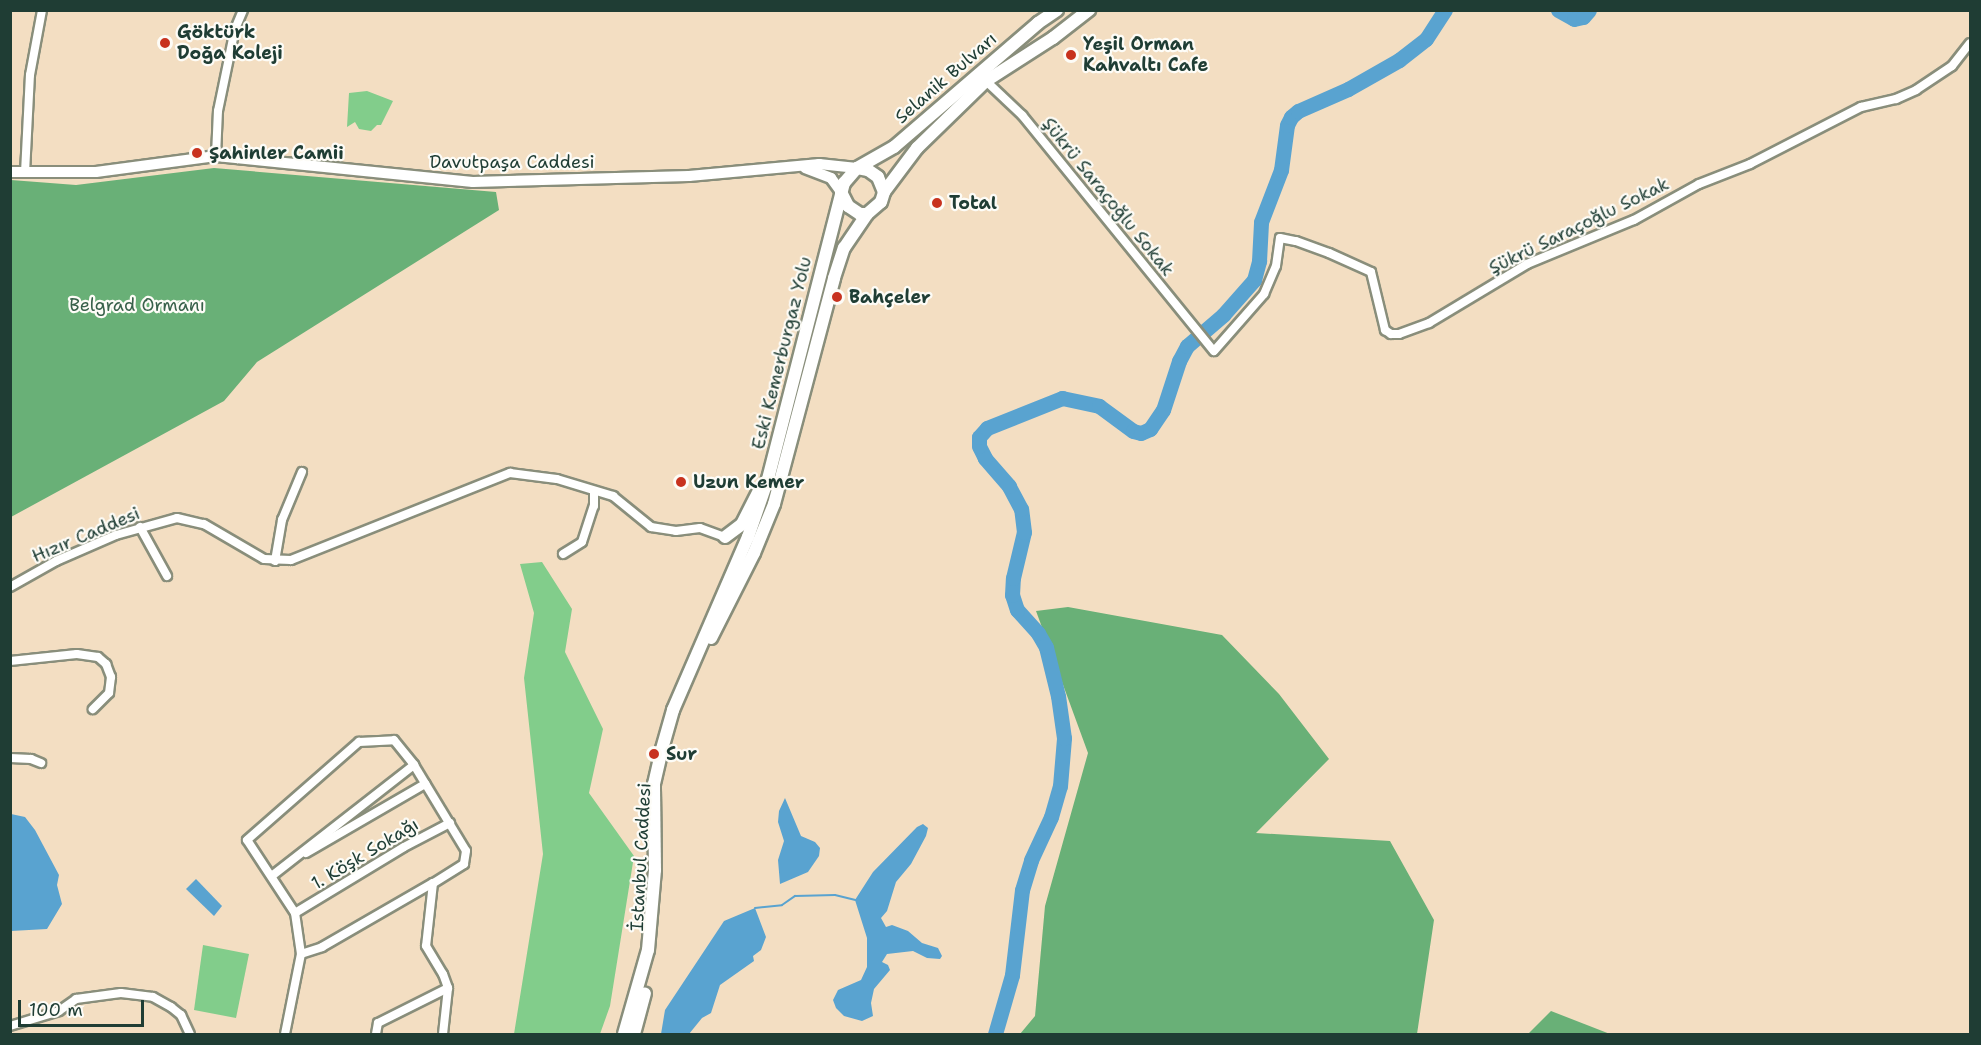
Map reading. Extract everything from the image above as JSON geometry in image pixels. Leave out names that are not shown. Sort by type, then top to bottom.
[{"type":"main road","name":"Selanik Bulvarı","points":[[857,168],[894,147],[1030,30],[1057,10]]},
{"type":"main road","name":"Selanik Bulvarı","points":[[884,192],[917,148],[986,81],[1053,38],[1089,10]]},
{"type":"main road","points":[[857,168],[868,170],[878,177],[884,192],[881,202],[867,214],[853,211],[843,200],[841,192],[847,177],[857,168]]},
{"type":"main road","name":"Eski Kemerburgaz Yolu","points":[[740,555],[768,479],[841,192]]},
{"type":"main road","name":"Eski Kemerburgaz Yolu","points":[[754,553],[774,504],[818,330],[841,257],[867,214]]},
{"type":"main road","points":[[725,537],[742,524],[749,506],[768,479]]},
{"type":"main road","points":[[725,537],[746,542],[754,553],[740,555],[725,537]]},
{"type":"main road","name":"İstanbul Caddesi","points":[[634,1035],[649,963],[659,896],[661,786],[673,728],[717,626],[754,553]]},
{"type":"main road","name":"İstanbul Caddesi","points":[[624,1035],[649,963],[653,898],[654,784],[662,749],[673,710],[740,555]]},
{"type":"street","points":[[25,173],[30,75],[42,10]]},
{"type":"street","points":[[216,156],[218,111],[235,29],[243,10]]},
{"type":"street","name":"Şükrü Saraçoğlu Sokak","points":[[986,81],[1022,115],[1214,351],[1264,294],[1276,266],[1280,238],[1329,252],[1371,272],[1385,330],[1391,334],[1399,334],[1429,323],[1527,264],[1634,220],[1699,184],[1750,164],[1861,107],[1896,99],[1916,90],[1952,66],[1971,43]]},
{"type":"street","name":"Davutpaşa Caddesi","points":[[10,172],[96,172],[216,156],[473,182],[688,176],[819,164],[857,168]]},
{"type":"street","points":[[799,167],[822,172],[831,178],[841,192]]},
{"type":"street","points":[[302,472],[282,520],[275,561],[309,555],[510,473],[557,479],[613,496],[651,528],[675,531],[700,528],[725,537]]},
{"type":"street","points":[[563,554],[582,542],[594,506],[594,491]]},
{"type":"street","name":"Hızır Caddesi","points":[[10,587],[56,561],[140,527],[177,518],[204,524],[264,559],[275,561]]},
{"type":"street","points":[[140,527],[167,576]]},
{"type":"street","points":[[10,661],[77,654],[98,657],[106,664],[111,677],[109,693],[93,709]]},
{"type":"street","points":[[285,1035],[301,954],[296,913],[273,875],[247,840],[359,742],[393,740],[414,765],[450,823],[466,851],[464,864],[322,947],[301,954]]},
{"type":"street","points":[[10,758],[31,759],[41,763]]},
{"type":"street","points":[[273,875],[414,765]]},
{"type":"street","points":[[297,858],[326,844],[425,784]]},
{"type":"street","name":"1. Köşk Sokağı","points":[[296,913],[404,847],[450,823]]},
{"type":"street","points":[[433,883],[426,946],[443,974],[448,988],[443,1035]]},
{"type":"street","points":[[376,1035],[378,1023],[448,988]]},
{"type":"street","points":[[10,1026],[59,1011],[76,999],[121,993],[153,997],[171,1006],[181,1015],[190,1035]]},
{"type":"green space","points":[[367,91],[393,101],[381,125],[377,125],[371,131],[359,129],[355,122],[347,127],[349,93]]},
{"type":"green space","name":"Belgrad Ormanı","points":[[214,168],[496,192],[499,210],[257,362],[224,401],[11,517],[11,180],[76,185]]},
{"type":"green space","points":[[542,562],[572,609],[565,652],[603,729],[589,793],[634,856],[610,1006],[600,1034],[514,1034],[543,854],[524,678],[534,613],[520,564]]},
{"type":"green space","points":[[1068,607],[1222,635],[1279,694],[1329,759],[1256,833],[1390,841],[1434,920],[1417,1034],[1020,1034],[1035,1016],[1045,906],[1088,753],[1036,611]]},
{"type":"green space","points":[[203,945],[249,954],[236,1018],[194,1010]]},
{"type":"green space","points":[[1551,1011],[1610,1034],[1528,1034]]},
{"type":"water","points":[[785,798],[801,836],[815,842],[820,848],[819,856],[808,872],[780,884],[778,860],[784,841],[778,822],[779,811]]},
{"type":"water","points":[[11,814],[25,817],[35,830],[59,875],[57,885],[62,904],[47,929],[11,931]]},
{"type":"water","points":[[923,824],[928,828],[926,836],[911,864],[896,882],[887,911],[881,918],[886,927],[892,925],[908,931],[922,943],[938,948],[942,956],[940,959],[927,958],[913,951],[887,954],[882,962],[888,965],[890,970],[874,989],[871,1003],[873,1016],[862,1021],[844,1016],[836,1008],[833,1000],[838,990],[861,980],[867,967],[867,938],[855,900],[873,872],[917,827]]},
{"type":"water","points":[[196,879],[222,906],[214,916],[186,889]]},
{"type":"water","points":[[755,908],[766,937],[761,950],[753,956],[754,961],[720,985],[711,1013],[702,1018],[689,1034],[661,1034],[665,1010],[724,921]]},
{"type":"waterway","points":[[995,1034],[1012,975],[1022,890],[1031,860],[1051,817],[1060,786],[1064,738],[1058,696],[1046,647],[1038,633],[1017,610],[1012,595],[1013,578],[1024,532],[1021,509],[1009,486],[985,458],[979,446],[979,437],[987,428],[1062,398],[1099,406],[1133,431],[1141,433],[1150,429],[1163,410],[1179,361],[1187,346],[1223,315],[1254,280],[1259,261],[1261,222],[1281,170],[1287,125],[1291,117],[1298,111],[1348,89],[1399,60],[1426,39],[1445,10]]},
{"type":"waterway","points":[[1558,10],[1574,19],[1583,17],[1589,10]]},
{"type":"waterway","points":[[755,908],[782,905],[795,896],[835,895],[855,900]]},
{"type":"place","name":"Göktürk Doğa Koleji","points":[[165,43]]},
{"type":"place","name":"Yeşil Orman Kahvaltı Cafe","points":[[1071,55]]},
{"type":"place","name":"Şahinler Camii","points":[[197,153]]},
{"type":"place","name":"Total","points":[[937,203]]},
{"type":"place","name":"Bahçeler","points":[[837,297]]},
{"type":"place","name":"Uzun Kemer","points":[[681,482]]},
{"type":"place","name":"Sur","points":[[654,754]]}]
